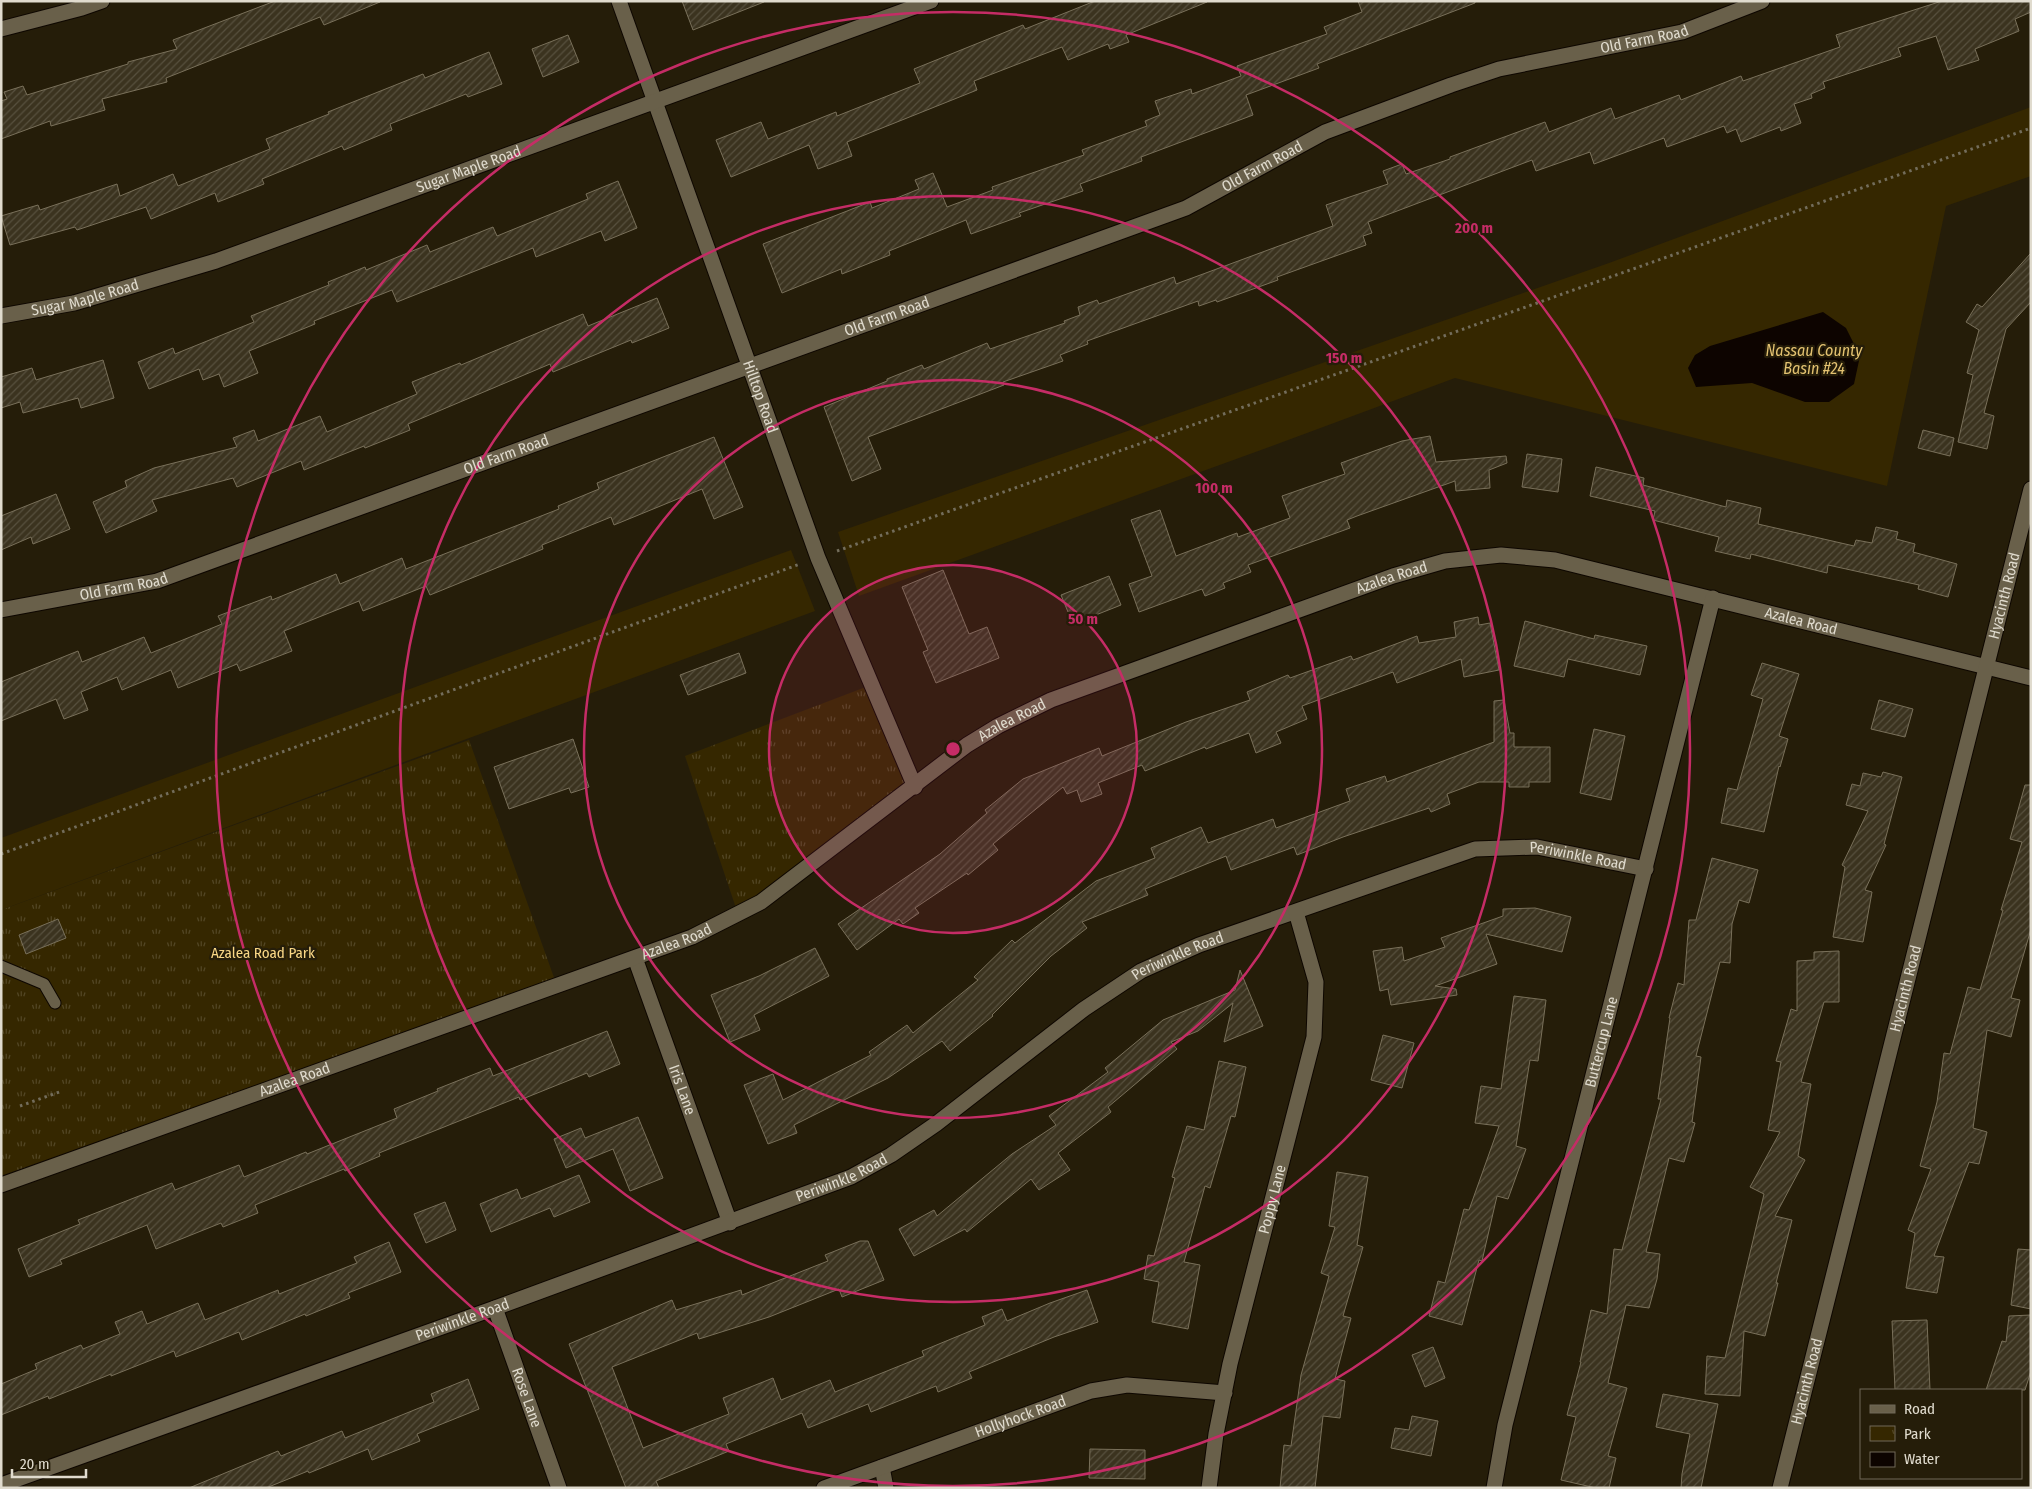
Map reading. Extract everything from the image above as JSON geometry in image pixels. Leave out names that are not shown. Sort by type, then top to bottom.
[{"type":"street","points":[[1,29],[102,1]]},
{"type":"street","name":"Hilltop Road","points":[[619,1],[818,558],[915,786]]},
{"type":"street","name":"Sugar Maple Road","points":[[1,316],[74,303],[216,260],[931,1]]},
{"type":"street","name":"Old Farm Road","points":[[1,610],[157,581],[1186,208],[1325,132],[1452,85],[1499,69],[1682,32],[1762,1]]},
{"type":"street","name":"Hyacinth Road","points":[[1780,1488],[2031,489]]},
{"type":"street","name":"Azalea Road","points":[[1,1186],[692,937],[761,902],[967,745],[998,726],[1051,700],[1393,576],[1445,561],[1501,555],[1555,560],[2031,678]]},
{"type":"street","name":"Buttercup Lane","points":[[1494,1488],[1505,1425],[1713,598]]},
{"type":"street","name":"Periwinkle Road","points":[[1,1485],[730,1223],[851,1177],[891,1155],[936,1124],[1084,1009],[1142,971],[1199,944],[1475,849],[1537,848],[1646,868]]},
{"type":"street","name":"Poppy Lane","points":[[1209,1488],[1216,1434],[1230,1364],[1314,1037],[1316,982],[1296,912]]},
{"type":"street","name":"Iris Lane","points":[[634,958],[730,1223]]},
{"type":"street","name":"Rose Lane","points":[[495,1308],[559,1488]]},
{"type":"street","name":"Hollyhock Road","points":[[824,1488],[1091,1391],[1127,1385],[1225,1393]]},
{"type":"street","points":[[882,1467],[886,1488]]},
{"type":"lane","points":[[1,966],[44,984],[55,1003]]},
{"type":"path","points":[[1,854],[818,558],[2031,128]]},
{"type":"path","points":[[20,1106],[62,1091]]},
{"type":"green space","points":[[2031,107],[2031,176],[1946,206],[1887,486],[1455,378],[859,596],[838,532],[1609,263]]},
{"type":"green space","points":[[791,550],[815,611],[1,910],[1,838]]},
{"type":"green space","points":[[871,685],[915,787],[738,914],[685,756]]},
{"type":"green space","name":"Azalea Road Park","points":[[469,740],[557,986],[1,1185],[1,910]]},
{"type":"water","name":"Nassau County Basin #24","points":[[1823,312],[1846,328],[1860,356],[1854,384],[1829,402],[1805,402],[1752,383],[1696,387],[1688,368],[1695,355],[1710,346]]},
{"type":"building","points":[[275,1],[380,2],[324,25],[320,17],[166,78],[167,82],[102,99],[105,110],[51,126],[50,121],[1,139],[1,101],[7,99],[4,92],[23,86],[27,95],[128,64],[128,62],[177,49],[173,40]]},
{"type":"building","points":[[682,1],[763,1],[764,2],[693,30]]},
{"type":"building","points":[[1095,1],[1207,2],[1126,35],[1129,42],[1110,49],[1108,44],[1068,60],[1062,47],[974,81],[977,90],[847,142],[852,156],[818,169],[809,145],[731,177],[716,140],[761,122],[768,139],[836,112],[837,116],[920,83],[914,69],[1023,25],[1025,29]]},
{"type":"building","points":[[1358,1],[1475,1],[1475,3],[1317,64],[1319,68],[1246,95],[1253,115],[1141,157],[1142,161],[1080,184],[1083,191],[1019,213],[1021,216],[971,234],[966,220],[889,251],[890,255],[842,274],[841,269],[782,293],[763,244],[870,202],[872,208],[919,189],[915,180],[933,173],[947,207],[993,190],[992,187],[1084,155],[1082,150],[1147,126],[1145,121],[1160,115],[1155,101],[1191,89],[1192,94],[1241,76],[1237,66],[1327,34],[1324,27],[1362,12]]},
{"type":"building","points":[[1942,1],[2031,1],[2031,12],[2015,19],[2019,31],[1975,49],[1979,60],[1948,70],[1936,36],[1898,48],[1901,56],[1823,82],[1825,88],[1811,94],[1812,98],[1794,104],[1801,123],[1781,131],[1780,127],[1741,142],[1736,129],[1727,133],[1724,126],[1667,147],[1664,138],[1594,164],[1590,152],[1536,171],[1532,160],[1368,222],[1372,233],[1363,236],[1366,245],[1277,277],[1278,280],[1217,302],[1216,300],[1199,306],[1198,301],[1087,341],[1088,344],[1060,355],[1063,361],[1003,382],[1004,385],[868,437],[881,469],[852,481],[824,407],[887,381],[887,379],[922,365],[924,369],[987,343],[990,349],[1065,323],[1064,321],[1080,315],[1078,307],[1097,300],[1099,304],[1174,277],[1176,284],[1333,226],[1326,205],[1388,184],[1383,171],[1402,164],[1406,174],[1545,122],[1549,132],[1611,108],[1615,119],[1679,95],[1681,100],[1741,76],[1743,81],[1840,47],[1836,35]]},
{"type":"building","points":[[568,35],[579,62],[543,77],[532,49]]},
{"type":"building","points":[[489,52],[502,84],[468,97],[466,94],[390,124],[392,130],[344,150],[342,146],[262,179],[264,184],[218,202],[215,193],[151,219],[146,207],[77,230],[75,227],[10,245],[1,216],[38,205],[40,210],[117,184],[120,196],[173,174],[178,186],[270,149],[266,139],[329,114],[328,112],[423,74],[425,78]]},
{"type":"building","points":[[618,181],[637,228],[605,241],[601,231],[536,257],[533,248],[397,302],[392,290],[314,321],[315,324],[249,351],[258,373],[224,387],[219,374],[203,380],[199,369],[149,389],[138,362],[173,348],[175,354],[254,322],[251,316],[329,285],[328,282],[365,267],[366,270],[427,245],[430,252],[493,227],[497,236],[588,199],[586,194]]},
{"type":"building","points":[[2031,253],[2031,302],[2006,329],[1984,413],[1994,416],[1987,449],[1958,442],[1973,375],[1967,373],[1979,330],[1966,322],[1977,304],[1982,307]]},
{"type":"building","points":[[657,298],[669,328],[632,343],[631,340],[553,372],[550,364],[408,424],[410,430],[365,448],[364,446],[304,470],[301,461],[237,487],[233,478],[152,500],[157,511],[106,533],[93,502],[127,487],[125,481],[154,468],[237,447],[233,438],[254,430],[258,441],[320,416],[327,432],[417,394],[412,382],[460,363],[461,365],[583,314],[588,326]]},
{"type":"building","points":[[103,360],[114,398],[81,408],[78,398],[23,413],[20,402],[1,408],[1,377],[32,368],[36,380]]},
{"type":"building","points":[[1923,430],[1954,438],[1950,456],[1918,448]]},
{"type":"building","points":[[1430,436],[1436,462],[1506,456],[1507,463],[1489,470],[1490,488],[1456,491],[1455,481],[1347,520],[1350,528],[1248,565],[1251,572],[1223,583],[1225,588],[1205,596],[1202,589],[1139,612],[1129,584],[1152,576],[1131,520],[1160,510],[1176,556],[1237,533],[1238,537],[1290,518],[1282,496],[1345,474],[1341,463],[1402,441]]},
{"type":"building","points":[[714,437],[743,507],[714,519],[702,489],[614,525],[611,517],[542,545],[543,549],[430,595],[426,586],[363,611],[359,601],[284,631],[292,651],[240,671],[237,664],[178,688],[171,670],[122,690],[117,677],[81,692],[88,710],[64,719],[56,699],[1,721],[1,682],[78,651],[82,662],[144,637],[151,653],[222,624],[218,616],[271,596],[272,600],[336,574],[340,584],[402,558],[406,569],[559,509],[558,506],[599,489],[597,483]]},
{"type":"building","points":[[1527,454],[1562,459],[1558,492],[1522,487]]},
{"type":"building","points":[[1596,467],[1644,478],[1643,485],[1726,507],[1727,500],[1761,508],[1758,524],[1854,546],[1856,540],[1872,543],[1876,527],[1898,532],[1896,539],[1915,544],[1913,552],[1957,564],[1948,597],[1918,589],[1919,585],[1828,565],[1827,573],[1751,554],[1750,559],[1715,551],[1719,537],[1653,520],[1655,511],[1590,496]]},
{"type":"building","points":[[56,494],[70,529],[33,544],[31,537],[1,550],[1,516]]},
{"type":"building","points":[[943,570],[969,634],[987,627],[999,658],[936,683],[923,652],[928,650],[902,587]]},
{"type":"building","points":[[1109,576],[1121,605],[1073,624],[1061,595]]},
{"type":"building","points":[[1478,617],[1479,625],[1490,623],[1499,670],[1464,677],[1461,659],[1397,683],[1393,672],[1302,706],[1307,719],[1276,732],[1281,743],[1256,753],[1249,733],[1206,749],[1205,747],[1145,771],[1142,765],[1098,783],[1102,794],[1081,802],[1077,790],[1067,794],[1063,787],[993,844],[998,850],[968,875],[967,873],[915,908],[919,913],[903,924],[899,919],[857,950],[838,924],[940,854],[987,813],[985,810],[1023,779],[1099,748],[1102,756],[1186,722],[1250,700],[1247,692],[1288,675],[1290,678],[1351,656],[1353,660],[1417,636],[1419,643],[1456,637],[1454,622]]},
{"type":"building","points":[[1525,621],[1594,639],[1595,635],[1647,646],[1640,675],[1568,659],[1564,677],[1514,666]]},
{"type":"building","points":[[739,653],[746,673],[688,695],[680,675]]},
{"type":"building","points":[[1762,663],[1799,674],[1779,736],[1788,739],[1779,766],[1764,832],[1721,823],[1728,788],[1737,790],[1763,699],[1751,695]]},
{"type":"building","points":[[1504,700],[1510,733],[1514,733],[1514,747],[1550,747],[1550,782],[1529,782],[1529,787],[1509,787],[1509,782],[1479,782],[1447,794],[1450,804],[1431,812],[1429,808],[1343,837],[1297,855],[1294,847],[1231,870],[1226,856],[1145,889],[1148,895],[1082,922],[1087,928],[1051,956],[993,1016],[950,1051],[942,1041],[888,1078],[794,1125],[797,1133],[768,1144],[744,1085],[773,1074],[783,1100],[871,1055],[869,1052],[907,1025],[913,1033],[978,980],[974,977],[1012,940],[1015,943],[1096,881],[1155,858],[1151,848],[1201,827],[1208,843],[1273,819],[1276,828],[1350,801],[1346,789],[1385,776],[1387,782],[1494,742],[1494,701]]},
{"type":"building","points":[[1879,700],[1913,709],[1905,737],[1871,729]]},
{"type":"building","points":[[1594,729],[1625,736],[1611,800],[1580,793]]},
{"type":"building","points":[[573,739],[589,787],[571,793],[569,788],[509,809],[494,767]]},
{"type":"building","points":[[1883,772],[1902,777],[1884,844],[1886,845],[1865,890],[1872,892],[1863,942],[1833,937],[1845,867],[1842,865],[1868,811],[1846,805],[1852,784],[1860,786],[1863,773],[1881,777]]},
{"type":"building","points":[[2025,785],[2031,785],[2031,929],[2011,998],[2020,1000],[2011,1037],[1987,1030],[1973,1128],[1987,1132],[1979,1164],[1969,1162],[1934,1256],[1944,1257],[1937,1293],[1906,1288],[1915,1233],[1908,1230],[1931,1169],[1920,1166],[1937,1102],[1944,1053],[1950,1054],[1968,987],[1980,990],[2003,910],[2001,910],[2022,842],[2010,839]]},
{"type":"building","points":[[1712,858],[1758,870],[1749,903],[1739,900],[1732,924],[1730,963],[1720,962],[1696,1056],[1701,1057],[1692,1122],[1695,1123],[1684,1162],[1669,1158],[1646,1252],[1660,1254],[1657,1279],[1649,1308],[1626,1305],[1608,1383],[1627,1388],[1608,1456],[1616,1458],[1609,1488],[1596,1488],[1561,1480],[1576,1417],[1567,1415],[1581,1362],[1591,1310],[1607,1314],[1614,1249],[1622,1250],[1661,1099],[1658,1099],[1669,1018],[1678,983],[1684,985],[1689,920],[1696,920]]},
{"type":"building","points":[[1535,908],[1571,917],[1562,952],[1486,934],[1497,964],[1435,986],[1456,989],[1457,995],[1391,1005],[1388,989],[1380,991],[1373,951],[1402,947],[1404,961],[1445,947],[1441,938],[1503,916],[1503,909]]},
{"type":"building","points":[[58,919],[66,938],[26,954],[19,935]]},
{"type":"building","points":[[815,948],[829,976],[754,1015],[760,1030],[730,1042],[711,995],[759,976]]},
{"type":"building","points":[[1839,951],[1839,1002],[1824,1002],[1801,1082],[1811,1084],[1798,1156],[1805,1160],[1775,1216],[1792,1220],[1765,1336],[1744,1331],[1740,1396],[1705,1394],[1707,1356],[1725,1358],[1764,1194],[1750,1187],[1780,1132],[1768,1130],[1781,1062],[1776,1061],[1791,1009],[1797,1011],[1797,961],[1814,960],[1814,952]]},
{"type":"building","points":[[1240,970],[1263,1026],[1224,1042],[1233,1003],[1198,1031],[1171,1042],[1177,1049],[1108,1107],[1111,1112],[1058,1153],[1070,1170],[1039,1190],[1031,1179],[967,1232],[965,1229],[914,1256],[899,1229],[934,1210],[937,1216],[1012,1154],[1056,1125],[1049,1116],[1108,1072],[1105,1068],[1163,1020],[1235,990]]},
{"type":"building","points":[[1514,996],[1546,1000],[1538,1061],[1530,1060],[1516,1146],[1526,1149],[1508,1199],[1497,1196],[1482,1261],[1479,1260],[1462,1325],[1429,1316],[1438,1281],[1445,1283],[1464,1209],[1469,1210],[1499,1126],[1475,1123],[1481,1086],[1501,1089]]},
{"type":"building","points":[[607,1031],[620,1064],[589,1077],[587,1073],[520,1100],[519,1097],[379,1153],[380,1156],[345,1171],[344,1169],[255,1205],[258,1213],[223,1227],[221,1223],[156,1249],[147,1225],[60,1260],[62,1264],[29,1277],[18,1249],[80,1224],[78,1220],[172,1183],[175,1190],[239,1165],[244,1177],[397,1118],[394,1109],[438,1091],[437,1089],[490,1068],[493,1076]]},
{"type":"building","points":[[1383,1035],[1414,1043],[1402,1088],[1371,1080]]},
{"type":"building","points":[[1219,1061],[1246,1067],[1235,1117],[1231,1116],[1210,1188],[1205,1186],[1184,1262],[1200,1265],[1188,1329],[1152,1322],[1159,1282],[1144,1279],[1148,1255],[1154,1256],[1175,1178],[1172,1177],[1187,1126],[1204,1130]]},
{"type":"building","points":[[638,1117],[663,1178],[630,1191],[613,1149],[566,1168],[554,1139],[581,1128],[585,1138]]},
{"type":"building","points":[[1337,1172],[1368,1177],[1357,1245],[1363,1247],[1343,1316],[1351,1318],[1335,1379],[1345,1381],[1340,1418],[1323,1416],[1315,1488],[1280,1488],[1284,1445],[1291,1446],[1301,1375],[1329,1276],[1321,1273],[1335,1227],[1329,1226]]},
{"type":"building","points":[[579,1175],[590,1202],[554,1217],[550,1208],[491,1232],[480,1204],[517,1189],[521,1199]]},
{"type":"building","points":[[445,1202],[456,1230],[426,1243],[414,1214]]},
{"type":"building","points":[[860,1241],[868,1241],[884,1280],[842,1297],[839,1289],[769,1317],[699,1339],[697,1333],[612,1367],[643,1448],[729,1414],[723,1398],[773,1378],[781,1400],[830,1380],[835,1392],[924,1356],[922,1351],[985,1325],[982,1317],[1002,1309],[1007,1321],[1087,1290],[1098,1322],[1054,1337],[969,1372],[972,1378],[938,1392],[936,1386],[871,1412],[868,1404],[808,1428],[802,1413],[726,1444],[729,1451],[656,1481],[659,1488],[626,1488],[569,1344],[672,1300],[676,1310],[741,1290],[742,1295],[828,1261],[825,1255]]},
{"type":"building","points":[[389,1242],[401,1272],[348,1293],[350,1298],[242,1340],[239,1332],[176,1357],[174,1351],[49,1399],[48,1396],[1,1415],[1,1384],[37,1369],[35,1364],[81,1345],[83,1349],[120,1334],[115,1322],[142,1311],[147,1324],[198,1303],[205,1320],[278,1290],[279,1294],[357,1263],[354,1257]]},
{"type":"building","points":[[2018,1249],[2031,1250],[2031,1309],[2011,1305]]},
{"type":"building","points":[[2031,1315],[2031,1371],[2025,1390],[1986,1389],[2002,1341],[2006,1342],[2009,1316]]},
{"type":"building","points":[[1927,1320],[1930,1389],[1895,1389],[1892,1321]]},
{"type":"building","points":[[1433,1347],[1445,1378],[1425,1387],[1412,1355]]},
{"type":"building","points":[[468,1379],[479,1409],[417,1434],[420,1441],[372,1460],[368,1449],[266,1488],[189,1488],[278,1451],[281,1456],[342,1431],[345,1438],[434,1402],[431,1394]]},
{"type":"building","points":[[1663,1394],[1718,1404],[1701,1488],[1681,1488],[1690,1434],[1656,1427]]},
{"type":"building","points":[[1412,1416],[1438,1421],[1431,1456],[1391,1448],[1395,1428],[1409,1430]]},
{"type":"building","points":[[1090,1449],[1145,1450],[1145,1479],[1089,1478]]}]
